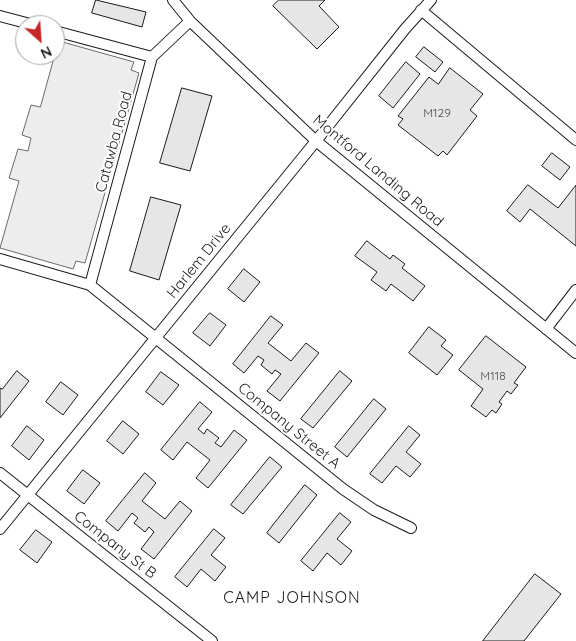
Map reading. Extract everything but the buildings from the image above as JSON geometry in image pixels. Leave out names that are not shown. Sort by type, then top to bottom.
[{"type":"street","name":"Montford Landing Road","points":[[173,0],[190,20],[316,141],[576,353]]},
{"type":"street","name":"Harlem Drive","points":[[0,529],[431,0]]},
{"type":"street","points":[[421,10],[576,140]]},
{"type":"street","points":[[0,16],[15,20]]},
{"type":"street","points":[[65,34],[152,57],[190,20]]},
{"type":"street","name":"Catawba Road","points":[[90,285],[152,57]]},
{"type":"street","points":[[0,259],[90,285]]},
{"type":"street","name":"Company Street A","points":[[90,285],[344,489],[374,510],[410,528]]},
{"type":"street","points":[[546,329],[576,290]]},
{"type":"street","name":"Company St B","points":[[0,473],[212,641]]},
{"type":"shaded area","points":[[65,43],[134,62],[131,70],[139,73],[85,263],[76,261],[73,269],[0,248],[19,181],[9,178],[18,149],[28,151],[31,138],[22,135],[31,105],[40,107],[52,65],[65,65]]},
{"type":"district","name":"CAMP JOHNSON","points":[[292,598]]}]
